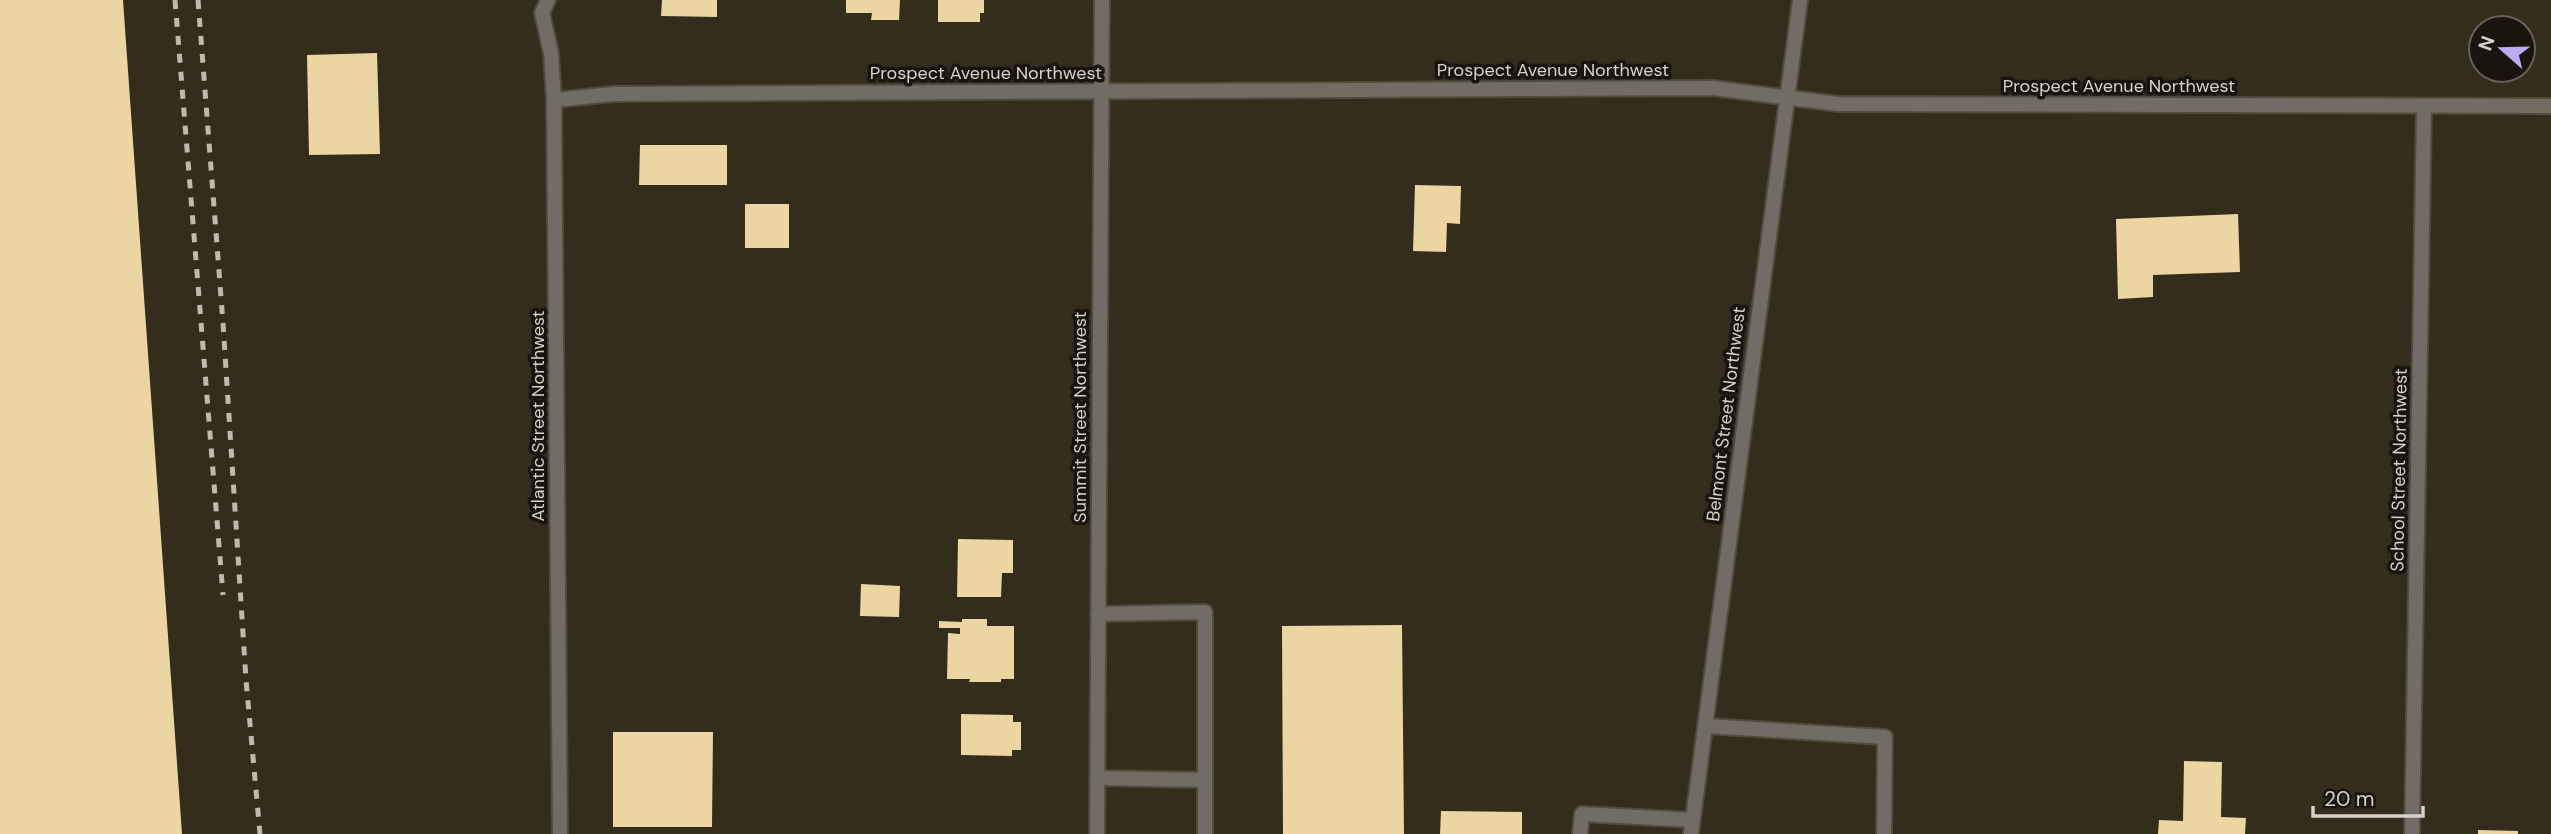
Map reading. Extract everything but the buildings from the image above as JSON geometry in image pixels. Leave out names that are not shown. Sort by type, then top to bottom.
[{"type":"street","name":"Atlantic Street Northwest","points":[[534,0],[545,6],[554,100],[560,834]]},
{"type":"street","name":"Summit Street Northwest","points":[[1097,834],[1102,0]]},
{"type":"street","name":"Belmont Street Northwest","points":[[1692,827],[1800,0]]},
{"type":"street","name":"Prospect Avenue Northwest","points":[[554,100],[614,94],[1713,88],[1838,104],[2551,106]]},
{"type":"street","name":"School Street Northwest","points":[[2412,834],[2424,106]]},
{"type":"street","points":[[1098,614],[1205,612],[1205,834]]},
{"type":"street","points":[[1705,726],[1885,737],[1884,834]]},
{"type":"street","points":[[1097,778],[1205,780]]},
{"type":"street","points":[[1580,834],[1582,814],[1692,827]]},
{"type":"railway","points":[[175,0],[223,595]]},
{"type":"railway","points":[[198,0],[223,323],[246,680],[260,834]]}]
